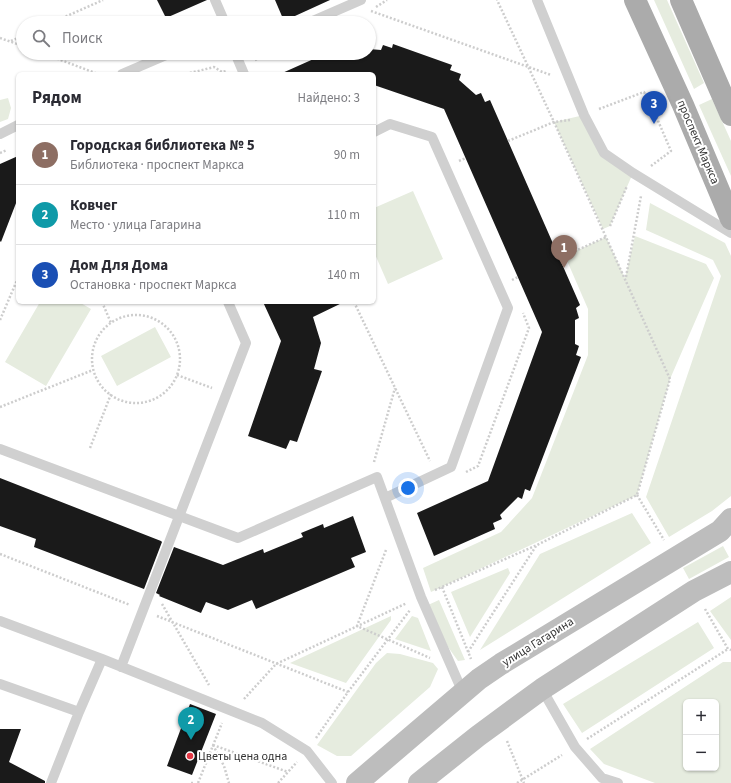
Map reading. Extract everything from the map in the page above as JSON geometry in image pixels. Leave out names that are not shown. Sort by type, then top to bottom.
[{"type":"main road","name":"проспект Маркса","points":[[635,0],[683,105],[731,219]]},
{"type":"main road","points":[[681,0],[731,116]]},
{"type":"main road","name":"улица Гагарина","points":[[357,783],[479,679],[501,664],[720,531],[731,519]]},
{"type":"main road","points":[[419,783],[478,736],[542,689],[694,592],[731,572]]},
{"type":"lane","points":[[215,0],[222,16]]},
{"type":"lane","points":[[324,16],[361,0]]},
{"type":"lane","points":[[537,0],[584,115],[604,153],[638,176],[731,233]]},
{"type":"lane","points":[[127,72],[155,60]]},
{"type":"lane","points":[[239,60],[243,72]]},
{"type":"lane","points":[[376,131],[390,124],[432,137],[508,308],[452,467],[385,498]]},
{"type":"lane","points":[[0,134],[16,126]]},
{"type":"lane","points":[[121,667],[246,343],[229,304]]},
{"type":"lane","points":[[0,449],[238,538],[377,477],[421,597],[463,693]]},
{"type":"lane","points":[[0,621],[102,659],[262,722],[307,751],[332,783]]},
{"type":"lane","points":[[51,783],[102,659]]},
{"type":"lane","points":[[0,684],[79,712]]},
{"type":"lane","points":[[542,689],[576,747],[602,778],[618,783]]},
{"type":"path","points":[[67,16],[103,0]]},
{"type":"path","points":[[387,0],[379,4],[371,11],[555,76]]},
{"type":"path","points":[[198,783],[223,721],[236,712],[242,702],[276,664],[537,545],[637,495],[670,379],[626,278],[497,0]]},
{"type":"path","points":[[0,38],[16,43]]},
{"type":"path","points":[[10,41],[16,39]]},
{"type":"path","points":[[61,60],[93,72]]},
{"type":"path","points":[[508,141],[554,122],[572,119],[644,92],[671,150],[638,176],[610,226]]},
{"type":"path","points":[[656,116],[670,110]]},
{"type":"path","points":[[626,278],[635,236],[638,176]]},
{"type":"path","points":[[560,258],[606,236]]},
{"type":"path","points":[[0,320],[16,283]]},
{"type":"path","points":[[103,304],[111,323]]},
{"type":"path","points":[[355,304],[436,474]]},
{"type":"path","points":[[465,472],[478,466],[529,328],[520,308]]},
{"type":"path","points":[[137,315],[151,318],[163,324],[173,335],[178,347],[180,361],[177,375],[169,388],[158,398],[143,402],[128,402],[114,397],[102,387],[93,370],[92,360],[94,344],[101,332],[111,323],[124,317],[137,315]]},
{"type":"path","points":[[0,407],[93,370]]},
{"type":"path","points":[[177,375],[227,394]]},
{"type":"path","points":[[370,480],[395,388]]},
{"type":"path","points":[[90,448],[111,394]]},
{"type":"path","points":[[357,626],[390,541],[399,537]]},
{"type":"path","points":[[468,652],[537,545]]},
{"type":"path","points":[[150,593],[161,602],[211,689]]},
{"type":"path","points":[[278,783],[307,751],[348,692],[421,597]]},
{"type":"path","points":[[357,626],[435,660],[447,656]]},
{"type":"path","points":[[518,783],[728,649]]},
{"type":"path","points":[[276,664],[348,692]]},
{"type":"path","points":[[213,745],[288,772]]},
{"type":"path","points":[[213,745],[224,766],[229,783]]},
{"type":"shaded area","points":[[654,0],[667,0],[704,83],[694,89]]},
{"type":"shaded area","points":[[8,98],[11,108],[8,119],[0,122],[0,100]]},
{"type":"shaded area","points":[[712,99],[731,141],[731,176],[699,105]]},
{"type":"shaded area","points":[[584,115],[604,153],[633,173],[610,226],[603,229],[554,122]]},
{"type":"shaded area","points":[[413,191],[443,259],[388,284],[376,257],[376,207]]},
{"type":"shaded area","points":[[650,203],[725,243],[731,256],[731,496],[712,511],[669,537],[646,497],[721,276],[713,260],[646,230]]},
{"type":"shaded area","points":[[635,236],[706,264],[714,278],[670,379],[637,495],[431,592],[423,568],[501,532],[532,498],[588,355],[588,309],[565,256],[606,237],[625,278]]},
{"type":"shaded area","points":[[39,304],[82,304],[91,309],[46,386],[5,362]]},
{"type":"shaded area","points":[[155,327],[171,357],[117,386],[101,356]]},
{"type":"shaded area","points":[[632,513],[651,543],[480,650],[540,554]]},
{"type":"shaded area","points":[[723,546],[729,557],[689,579],[683,568]]},
{"type":"shaded area","points":[[508,568],[510,573],[470,637],[451,592]]},
{"type":"shaded area","points":[[731,597],[731,640],[710,611]]},
{"type":"shaded area","points":[[439,600],[465,660],[458,661],[448,647],[428,605]]},
{"type":"shaded area","points":[[391,616],[391,620],[346,683],[290,663]]},
{"type":"shaded area","points":[[412,616],[418,618],[431,651],[395,639]]},
{"type":"shaded area","points":[[698,622],[714,648],[582,733],[563,704]]},
{"type":"shaded area","points":[[387,653],[400,654],[433,663],[438,669],[430,687],[351,756],[337,756],[317,745],[376,663]]},
{"type":"shaded area","points":[[723,662],[731,662],[731,783],[655,783],[604,764],[590,749]]},
{"type":"building","points":[[157,0],[207,0],[171,16],[165,16]]},
{"type":"building","points":[[275,0],[330,0],[295,16],[282,16]]},
{"type":"building","points":[[393,44],[452,65],[450,70],[461,74],[459,80],[476,95],[481,93],[485,102],[490,100],[580,305],[576,308],[579,318],[575,320],[575,344],[579,346],[576,355],[581,357],[530,491],[525,489],[522,499],[518,497],[500,515],[502,519],[493,523],[495,529],[434,556],[417,513],[488,481],[542,332],[444,109],[376,86],[376,72],[284,72],[311,60],[376,60],[376,50],[381,50],[383,45],[392,48]]},
{"type":"building","points":[[16,157],[16,203],[1,242],[0,241],[0,164]]},
{"type":"building","points":[[264,304],[340,304],[313,317],[321,343],[314,369],[322,371],[297,442],[290,440],[286,449],[248,436],[281,341]]},
{"type":"building","points":[[0,478],[161,541],[162,542],[144,589],[34,547],[36,539],[0,526]]},
{"type":"building","points":[[353,516],[366,552],[351,558],[355,567],[256,609],[252,600],[228,610],[206,602],[201,613],[159,596],[160,595],[156,593],[174,547],[223,565],[263,549],[264,553],[303,537],[301,533],[323,524],[324,528]]},
{"type":"building","points":[[190,704],[216,714],[192,775],[167,766]]},
{"type":"building","points":[[0,729],[21,729],[9,762],[45,781],[45,783],[0,783]]},
{"type":"place","name":"Дом Для Дома","points":[[654,124]]},
{"type":"place","name":"Городская библиотека № 5","points":[[564,268]]},
{"type":"place","name":"Ковчег","points":[[191,740]]},
{"type":"place","name":"Цветы цена одна","points":[[190,756]]}]
